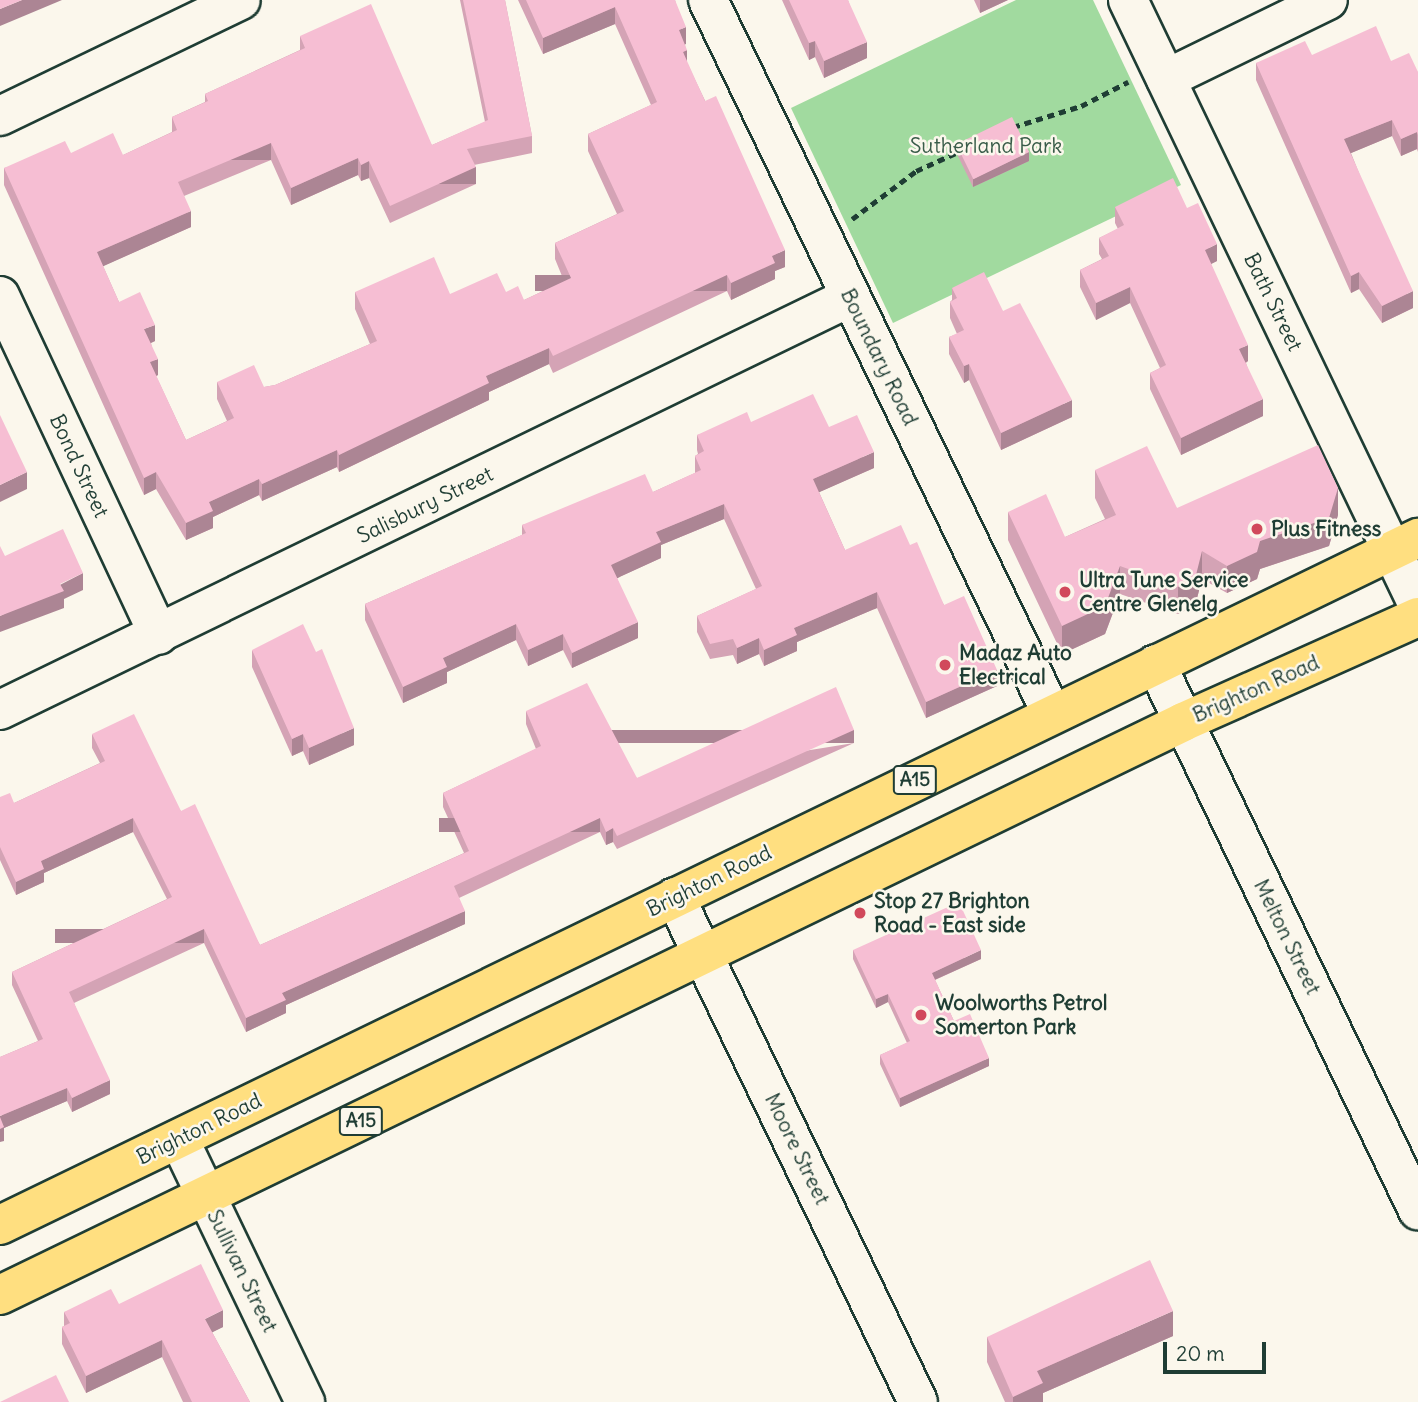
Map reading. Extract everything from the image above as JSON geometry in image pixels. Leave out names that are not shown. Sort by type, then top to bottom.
[{"type":"main road","name":"Brighton Road","points":[[0,1225],[1405,544]]},
{"type":"main road","name":"Brighton Road","points":[[0,1295],[1183,722],[1418,617]]},
{"type":"street","points":[[0,116],[241,0]]},
{"type":"street","name":"Boundary Road","points":[[708,0],[1052,714]]},
{"type":"street","name":"Bath Street","points":[[1128,0],[1405,544],[1418,605]]},
{"type":"street","points":[[1164,74],[1328,0]]},
{"type":"street","name":"Bond Street","points":[[0,296],[159,635]]},
{"type":"street","name":"Salisbury Street","points":[[0,710],[850,297]]},
{"type":"street","name":"Melton Street","points":[[1156,664],[1418,1210]]},
{"type":"street","name":"Moore Street","points":[[675,897],[918,1402]]},
{"type":"street","name":"Sullivan Street","points":[[179,1139],[305,1402]]},
{"type":"path","points":[[1000,133],[1164,74]]},
{"type":"path","points":[[821,236],[916,171],[964,149]]},
{"type":"green space","name":"Sutherland Park","points":[[1016,0],[1093,0],[1181,185],[893,323],[791,108]]},
{"type":"building","points":[[0,0],[22,0],[0,9]]},
{"type":"building","points":[[463,0],[505,0],[532,136],[467,149],[476,167],[390,206],[369,161],[361,165],[358,158],[291,188],[271,143],[178,182],[191,211],[97,252],[119,302],[140,292],[155,325],[144,329],[158,359],[150,362],[186,440],[234,418],[217,382],[254,365],[264,387],[275,385],[377,341],[355,292],[434,257],[450,294],[497,273],[506,292],[518,286],[524,300],[571,278],[555,243],[624,211],[588,134],[657,102],[615,7],[543,38],[526,0],[675,0],[686,27],[679,30],[687,50],[683,52],[705,101],[716,96],[785,250],[772,256],[775,263],[731,283],[727,275],[553,356],[549,348],[486,376],[489,383],[339,455],[337,450],[262,484],[259,479],[209,502],[213,511],[186,523],[156,472],[144,478],[4,168],[65,141],[71,153],[113,133],[123,155],[177,130],[172,117],[208,101],[205,94],[305,48],[300,36],[371,4],[432,145],[488,120]]},
{"type":"building","points":[[789,0],[848,0],[867,42],[824,61],[815,41],[809,43]]},
{"type":"building","points":[[1376,26],[1391,61],[1409,53],[1418,72],[1418,135],[1417,132],[1401,139],[1392,120],[1344,139],[1413,291],[1382,306],[1359,272],[1351,276],[1256,63],[1305,41],[1312,55]]},
{"type":"building","points":[[1012,117],[1029,152],[973,179],[956,144]]},
{"type":"building","points":[[1173,178],[1187,208],[1198,203],[1217,244],[1205,250],[1248,345],[1239,349],[1263,399],[1181,438],[1150,373],[1166,365],[1130,287],[1096,303],[1080,270],[1109,256],[1099,238],[1124,225],[1115,207]]},
{"type":"building","points":[[984,272],[1003,311],[1020,303],[1072,400],[1001,433],[969,364],[964,366],[949,337],[964,330],[950,302],[957,298],[952,288]]},
{"type":"building","points":[[813,394],[829,427],[857,415],[874,452],[813,479],[845,550],[901,525],[910,545],[917,542],[944,605],[964,596],[997,670],[926,702],[877,592],[794,628],[797,635],[764,650],[759,638],[737,648],[733,639],[710,644],[697,616],[762,586],[724,504],[656,532],[661,542],[611,565],[638,622],[572,653],[563,634],[528,650],[516,624],[443,658],[447,667],[403,687],[365,604],[526,533],[522,525],[645,474],[653,492],[701,470],[695,456],[704,451],[697,435],[747,412],[751,422]]},
{"type":"building","points":[[0,415],[27,472],[0,485]]},
{"type":"building","points":[[1318,445],[1338,488],[1329,518],[1260,541],[1257,552],[1227,566],[1202,551],[1195,579],[1178,587],[1120,566],[1105,606],[1062,626],[1008,512],[1046,494],[1065,537],[1116,515],[1095,470],[1147,446],[1177,508]]},
{"type":"building","points":[[63,529],[83,573],[60,584],[64,591],[0,616],[0,546],[5,556]]},
{"type":"building","points":[[303,624],[316,652],[322,649],[354,728],[309,748],[303,734],[292,739],[252,650]]},
{"type":"building","points":[[587,683],[637,778],[836,687],[854,730],[617,836],[613,828],[606,832],[600,818],[454,886],[465,911],[282,993],[286,1000],[246,1018],[204,929],[69,992],[110,1080],[72,1098],[67,1088],[0,1116],[0,1057],[43,1039],[12,972],[172,897],[133,818],[41,861],[44,869],[16,882],[0,847],[0,797],[10,793],[14,803],[105,761],[92,734],[134,714],[181,811],[195,804],[260,945],[469,851],[443,793],[541,746],[526,711]]},
{"type":"building","name":"Woolworths Petrol Somerton Park","points":[[959,902],[981,950],[932,973],[954,1021],[970,1014],[989,1058],[900,1098],[880,1055],[910,1041],[888,994],[876,999],[853,950]]},
{"type":"building","points":[[1150,1260],[1173,1311],[1037,1371],[1043,1383],[1013,1397],[987,1337]]},
{"type":"building","points":[[201,1264],[223,1310],[205,1319],[250,1402],[192,1402],[162,1340],[86,1376],[62,1327],[70,1323],[64,1312],[111,1289],[119,1304]]},
{"type":"building","points":[[56,1375],[69,1402],[0,1402]]},
{"type":"place","name":"Plus Fitness","points":[[1257,529]]},
{"type":"place","name":"Ultra Tune Service Centre Glenelg","points":[[1065,592]]},
{"type":"place","name":"Madaz Auto Electrical","points":[[945,665]]},
{"type":"place","name":"Stop 27 Brighton Road - East side","points":[[860,913]]},
{"type":"place","name":"Woolworths Petrol Somerton Park","points":[[921,1015]]}]
